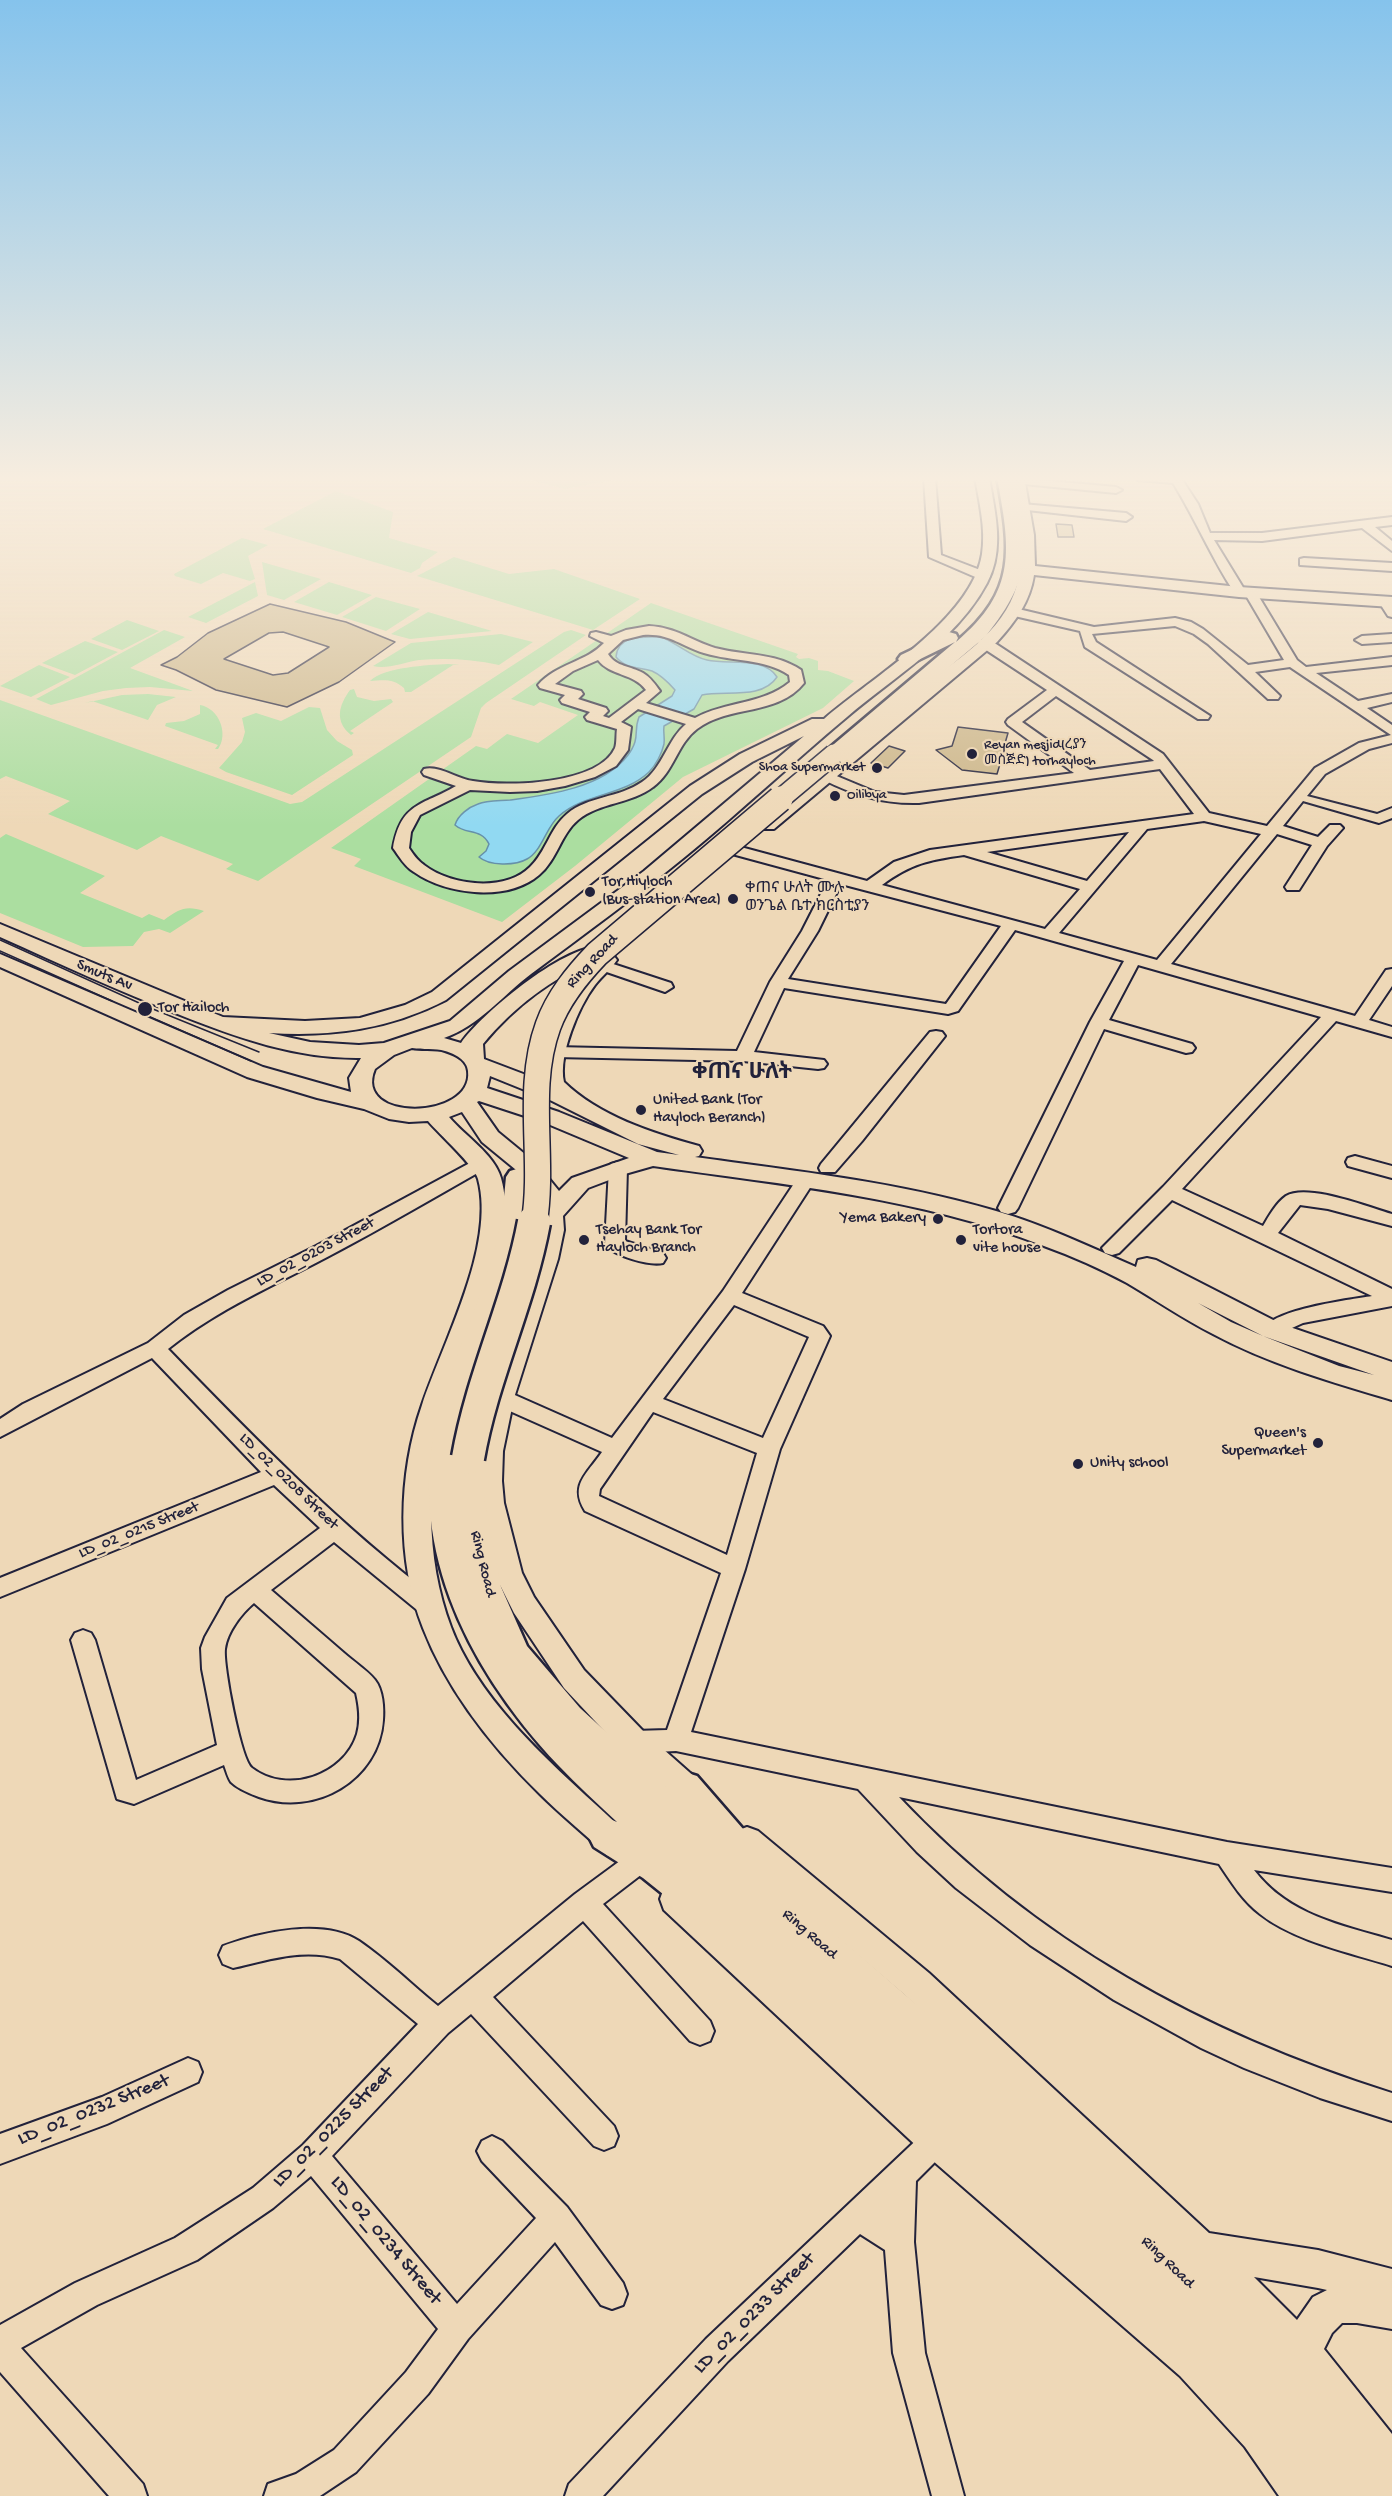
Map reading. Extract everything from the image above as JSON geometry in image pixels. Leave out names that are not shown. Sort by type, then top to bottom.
[{"type":"highway","name":"Ring Road","points":[[952,646],[989,593]]},
{"type":"highway","name":"Ring Road","points":[[1008,593],[992,618],[952,646],[827,760],[597,954],[583,968],[557,1003],[543,1041],[538,1071],[539,1166],[536,1212],[509,1321],[490,1372],[472,1436],[457,1458],[444,1499],[460,1585],[480,1630],[513,1686],[571,1754],[805,1953],[955,2065],[1278,2371],[1378,2496]]},
{"type":"highway","points":[[908,659],[952,646]]},
{"type":"highway","points":[[940,680],[952,646]]},
{"type":"highway","points":[[684,1788],[805,1953]]},
{"type":"highway","points":[[607,1835],[656,1866],[749,1939],[805,1953]]},
{"type":"highway","name":"Ring Road","points":[[805,1953],[955,2107],[1165,2299],[1272,2407],[1340,2496]]},
{"type":"main road","points":[[627,943],[586,957],[553,972],[530,987],[484,1028],[472,1043],[482,1073],[481,1083],[470,1097],[434,1114],[398,1114],[382,1110],[370,1103],[362,1093],[359,1081],[367,1065],[384,1050],[415,1042],[456,1025],[519,973],[622,898],[722,817],[908,659],[960,610],[972,593]]},
{"type":"main road","points":[[578,1104],[554,1084],[552,1076],[555,1052],[564,1022],[601,965],[737,851],[827,760],[940,680],[985,643],[1014,612],[1022,593]]},
{"type":"main road","points":[[1272,593],[1390,604]]},
{"type":"main road","points":[[220,1023],[316,1029],[342,1027],[400,1015],[421,1006],[439,996],[696,790],[746,758],[841,714]]},
{"type":"main road","name":"Smuts Av","points":[[0,930],[97,973],[249,1034],[303,1049],[356,1054],[384,1050]]},
{"type":"main road","name":"Smuts Av","points":[[0,960],[255,1072],[325,1093],[370,1103]]},
{"type":"main road","points":[[415,1042],[449,1044],[463,1049],[476,1060],[578,1104],[628,1131],[666,1145],[828,1168],[990,1217],[1055,1241],[1133,1276],[1222,1328],[1268,1349],[1332,1373],[1392,1390]]},
{"type":"main road","points":[[470,1097],[579,1127],[653,1159],[806,1180],[898,1188],[1008,1208],[1068,1229],[1112,1248],[1272,1330],[1392,1372]]},
{"type":"main road","points":[[470,1097],[490,1137],[529,1169],[547,1189],[551,1199],[552,1230],[546,1259],[501,1398],[490,1451],[488,1481],[490,1503],[508,1574],[524,1605],[574,1679],[634,1742],[684,1788],[916,1984],[1200,2250],[1302,2352],[1392,2466]]},
{"type":"main road","points":[[434,1114],[457,1141],[481,1162],[489,1177],[494,1200],[490,1243],[485,1264],[441,1383],[426,1434],[420,1473],[420,1547],[430,1607],[448,1650],[472,1691],[532,1766],[937,2140],[1194,2362],[1258,2433],[1303,2496]]},
{"type":"main road","points":[[552,1214],[580,1184],[618,1168],[653,1159]]},
{"type":"main road","points":[[1200,2250],[1279,2261],[1392,2288]]},
{"type":"main road","points":[[1302,2352],[1316,2321],[1329,2307],[1348,2302],[1392,2310]]},
{"type":"street","points":[[1246,593],[1297,667],[1392,731]]},
{"type":"street","points":[[1014,612],[1087,630],[1103,631],[1181,622],[1204,634],[1274,696]]},
{"type":"street","points":[[1087,630],[1085,633],[1090,644],[1203,716]]},
{"type":"street","points":[[429,772],[486,789],[512,789],[540,787],[583,777],[600,768],[615,757],[623,745],[626,736],[624,727],[592,717],[601,711],[567,700],[576,694],[545,685],[567,668],[601,654],[613,641],[632,632],[665,631],[708,651],[771,660],[784,664],[796,673],[797,684],[787,694],[696,723],[682,733],[664,770],[648,784],[630,794],[586,808],[571,818],[534,873],[511,883],[488,888],[446,881],[418,869],[401,848],[402,830],[409,817],[428,803],[454,795],[468,785]]},
{"type":"street","points":[[596,636],[613,641]]},
{"type":"street","points":[[1362,640],[1392,638]]},
{"type":"street","points":[[985,643],[1165,764],[1204,817]]},
{"type":"street","points":[[601,654],[604,662],[610,666],[636,673],[650,685],[653,691],[642,706],[611,723]]},
{"type":"street","points":[[1242,670],[1392,661]]},
{"type":"street","points":[[1055,690],[1013,722],[1088,776]]},
{"type":"street","points":[[1356,706],[1392,698]]},
{"type":"street","points":[[642,706],[696,723]]},
{"type":"street","points":[[1161,966],[1325,767],[1364,746],[1392,739]]},
{"type":"street","points":[[827,760],[865,795],[893,800],[919,800],[1165,764]]},
{"type":"street","points":[[1310,800],[1379,819],[1392,812]]},
{"type":"street","points":[[870,886],[899,865],[930,855],[1204,817],[1272,830],[1321,843]]},
{"type":"street","points":[[1048,935],[1144,824]]},
{"type":"street","points":[[1293,887],[1321,843],[1335,828]]},
{"type":"street","points":[[966,850],[988,859],[1090,887]]},
{"type":"street","points":[[737,851],[1011,924],[1392,1032]]},
{"type":"street","points":[[743,1056],[778,982],[810,932],[837,877]]},
{"type":"street","points":[[778,982],[948,1009],[1011,924]]},
{"type":"street","points":[[1008,1208],[1099,1022],[1134,958]]},
{"type":"street","points":[[601,965],[665,987]]},
{"type":"street","points":[[1359,1023],[1392,974]]},
{"type":"street","points":[[1112,1248],[1170,1191],[1333,1014]]},
{"type":"street","points":[[1099,1022],[1186,1047]]},
{"type":"street","points":[[828,1168],[849,1147],[936,1036]]},
{"type":"street","points":[[555,1052],[743,1056],[818,1064]]},
{"type":"street","name":"LD_02_0203 Street","points":[[0,1429],[31,1410],[155,1348],[191,1320],[323,1251],[481,1162]]},
{"type":"street","points":[[1355,1162],[1392,1172]]},
{"type":"street","points":[[618,1168],[615,1244],[622,1249],[656,1258]]},
{"type":"street","points":[[734,1569],[593,1506],[588,1497],[589,1487],[615,1448],[730,1296],[806,1180]]},
{"type":"street","points":[[1170,1191],[1266,1235],[1392,1298]]},
{"type":"street","points":[[1266,1235],[1296,1199],[1311,1199],[1392,1220]]},
{"type":"street","points":[[676,1740],[734,1569],[769,1449],[820,1336],[816,1331],[807,1327],[730,1296]]},
{"type":"street","points":[[1272,1330],[1298,1317],[1392,1298]]},
{"type":"street","name":"LD_02_0208 Street","points":[[155,1348],[278,1474],[335,1528],[387,1576],[430,1607]]},
{"type":"street","points":[[501,1398],[615,1448]]},
{"type":"street","points":[[649,1402],[769,1449]]},
{"type":"street","name":"LD_02_0215 Street","points":[[0,1587],[278,1474]]},
{"type":"street","points":[[256,1591],[367,1688],[372,1701],[374,1725],[362,1754],[350,1770],[319,1787],[292,1792],[273,1790],[255,1784],[240,1774],[230,1751],[214,1669],[213,1648],[235,1605],[335,1528]]},
{"type":"street","points":[[83,1640],[126,1791],[134,1793],[230,1751]]},
{"type":"street","points":[[634,1742],[676,1740],[1227,1854],[1392,1880]]},
{"type":"street","points":[[865,1779],[963,1878],[1004,1910],[1099,1975],[1205,2035],[1296,2075],[1392,2107]]},
{"type":"street","points":[[1227,1854],[1253,1890],[1272,1908],[1316,1929],[1392,1953]]},
{"type":"street","name":"LD_02_0225 Street","points":[[0,2342],[86,2294],[186,2249],[263,2198],[313,2155],[438,2023],[584,1903],[638,1863]]},
{"type":"street","points":[[584,1903],[700,2031]]},
{"type":"street","points":[[233,1955],[296,1941],[325,1942],[348,1949],[438,2023]]},
{"type":"street","points":[[473,1996],[604,2136]]},
{"type":"street","name":"LD_02_0232 Street","points":[[0,2149],[107,2110],[188,2072]]},
{"type":"street","name":"LD_02_0233 Street","points":[[581,2496],[717,2350],[937,2140]]},
{"type":"street","points":[[492,2151],[556,2218],[612,2294]]},
{"type":"street","name":"LD_02_0234 Street","points":[[313,2155],[457,2328]]},
{"type":"street","points":[[901,2174],[899,2242],[909,2353],[948,2496]]},
{"type":"street","points":[[857,2215],[899,2242]]},
{"type":"street","points":[[280,2496],[306,2486],[345,2461],[417,2383],[457,2328],[556,2218]]},
{"type":"street","points":[[0,2348],[131,2496]]},
{"type":"green space","points":[[233,593],[257,593],[258,596],[206,623],[188,617]]},
{"type":"green space","points":[[267,593],[295,593],[284,600]]},
{"type":"green space","points":[[309,593],[372,595],[337,615],[294,602]]},
{"type":"green space","points":[[474,593],[624,593],[640,599],[593,630]]},
{"type":"green space","points":[[376,597],[420,609],[386,631],[342,617]]},
{"type":"green space","points":[[651,603],[798,654],[796,657],[799,659],[809,658],[818,661],[818,670],[828,671],[854,681],[823,708],[683,777],[575,866],[502,922],[354,866],[361,859],[331,848],[476,746],[487,749],[507,734],[538,743],[578,715],[540,702],[534,706],[511,699]]},
{"type":"green space","points":[[428,612],[492,631],[410,639],[391,634]]},
{"type":"green space","points":[[127,620],[159,631],[122,650],[91,639]]},
{"type":"green space","points":[[164,630],[185,637],[130,668],[193,691],[150,687],[126,688],[103,691],[51,705],[36,699]]},
{"type":"green space","points":[[571,630],[586,635],[486,703],[481,708],[471,737],[258,881],[226,869],[233,864],[161,836],[137,850],[48,814],[70,801],[6,776],[0,779],[0,700],[290,804],[302,802],[564,632]]},
{"type":"green space","points":[[501,634],[533,642],[499,665],[469,660],[439,659],[419,660],[384,667],[373,666],[411,643]]},
{"type":"green space","points":[[85,641],[118,652],[75,675],[42,663]]},
{"type":"green space","points":[[448,664],[460,665],[453,665],[411,692],[405,692],[404,688],[392,681],[370,681],[377,676],[396,670]]},
{"type":"green space","points":[[39,665],[70,677],[31,697],[0,686]]},
{"type":"green space","points":[[354,689],[357,697],[374,701],[391,699],[393,702],[350,731],[354,733],[351,735],[342,724],[340,713],[346,696],[350,690]]},
{"type":"green space","points":[[148,694],[176,697],[157,705],[148,720],[93,701],[122,695]]},
{"type":"green space","points":[[200,705],[212,711],[220,722],[222,736],[218,749],[215,749],[218,745],[165,726],[166,723],[184,721],[200,714]]},
{"type":"green space","points":[[309,707],[320,708],[327,730],[337,741],[352,750],[353,755],[292,795],[219,768],[242,742],[245,732],[242,718],[256,713],[281,721]]},
{"type":"green space","points":[[6,834],[105,876],[80,893],[142,918],[149,914],[164,920],[187,908],[204,911],[170,933],[159,929],[144,932],[133,946],[83,947],[0,913],[0,838]]},
{"type":"water","points":[[661,637],[701,658],[764,666],[777,677],[762,689],[742,693],[702,695],[694,709],[664,726],[663,748],[649,772],[628,786],[569,808],[559,816],[536,850],[527,859],[502,864],[489,862],[479,857],[486,851],[489,844],[486,839],[455,825],[468,809],[485,802],[541,796],[574,788],[604,775],[628,755],[636,739],[639,717],[672,696],[675,690],[652,671],[628,666],[616,657],[621,644],[632,638]]},
{"type":"building","points":[[270,604],[346,622],[395,642],[339,682],[287,707],[216,690],[161,665],[177,657],[208,633]],"holes":[[[283,632],[329,647],[288,673],[273,675],[224,659],[269,633]]]},
{"type":"building","name":"Reyan mesjid(ረያን መስጅድ) torhayloch","points":[[958,727],[1008,733],[1001,757],[1004,761],[1000,764],[997,774],[962,770],[936,750],[952,746]]},
{"type":"building","points":[[889,746],[905,751],[888,768],[871,763]]},
{"type":"tram line","points":[[0,940],[148,1007],[259,1052]]},
{"type":"tram line","points":[[0,951],[112,1001]]},
{"type":"tram line","points":[[148,1016],[251,1061]]},
{"type":"place","name":"Reyan mesjid(ረያን መስጅድ) torhayloch","points":[[972,754]]},
{"type":"place","name":"Shoa Supermarket","points":[[877,768]]},
{"type":"place","name":"Oilibya","points":[[835,796]]},
{"type":"place","name":"Tor Hiyloch (Bus-station Area)","points":[[590,892]]},
{"type":"place","name":"ቀጠና ሁለት ሙሉ ወንጌል ቤተ ክርስቲያን","points":[[733,899]]},
{"type":"place","name":"Tor Hailoch","points":[[145,1009]]},
{"type":"place","name":"United Bank (Tor Hayloch Beranch)","points":[[641,1110]]},
{"type":"place","name":"Yema Bakery","points":[[938,1219]]},
{"type":"place","name":"Tsehay Bank Tor Hayloch Branch","points":[[584,1240]]},
{"type":"place","name":"Tortora vite house","points":[[961,1240]]},
{"type":"place","name":"Queen's Supermarket","points":[[1318,1443]]},
{"type":"place","name":"Unity school","points":[[1078,1464]]},
{"type":"district","name":"ቀጠና ሁለት","points":[[742,1075]]}]
